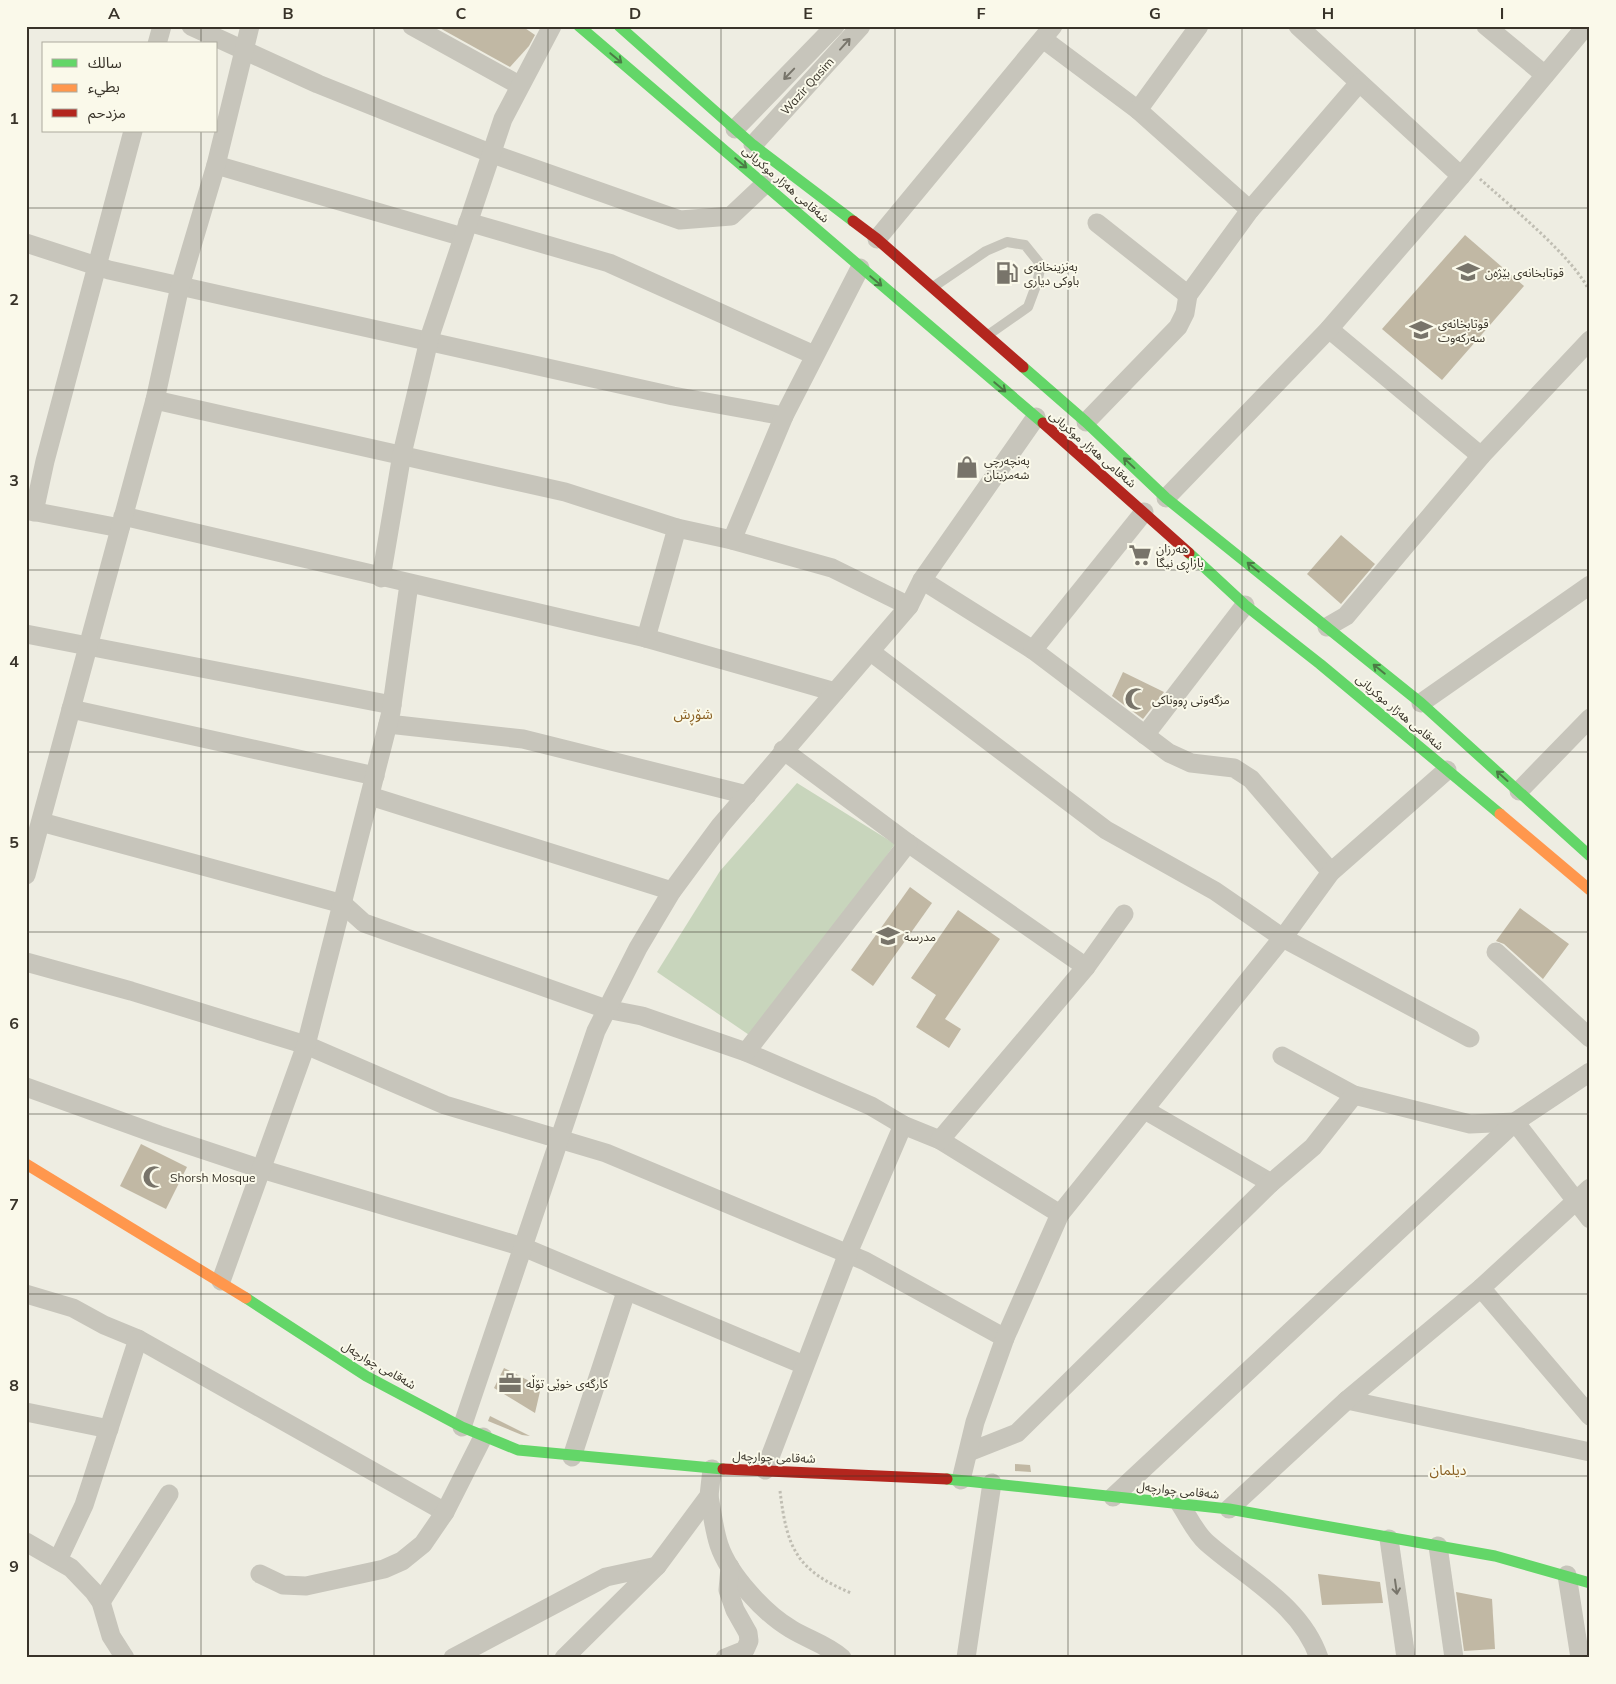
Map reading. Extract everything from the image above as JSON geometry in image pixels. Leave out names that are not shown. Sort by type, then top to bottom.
[{"type":"main road","name":"شەقامی ھەژار موکریانی","points":[[579,26],[1036,417],[1144,512],[1245,605],[1518,830],[1590,856]]},
{"type":"main road","name":"شەقامی ھەژار موکریانی","points":[[619,26],[753,145],[877,239],[1086,422],[1166,498],[1421,703],[1519,791],[1533,806],[1590,890]]},
{"type":"main road","points":[[1518,830],[1535,824],[1539,818],[1533,806]]},
{"type":"main road","name":"شەقامی چوارچەل","points":[[26,1164],[221,1281],[366,1376],[462,1427],[518,1450],[572,1457],[712,1469],[771,1470],[961,1480],[1229,1509],[1389,1539],[1495,1556],[1567,1575],[1590,1584]]},
{"type":"street","points":[[158,42],[162,26]]},
{"type":"street","points":[[191,26],[244,51],[490,153],[680,220],[731,216],[765,184]]},
{"type":"street","points":[[26,875],[155,400],[180,286],[216,165],[250,26]]},
{"type":"street","points":[[412,26],[519,85]]},
{"type":"street","points":[[381,578],[402,454],[429,343],[490,153],[503,119],[519,85],[552,26]]},
{"type":"street","name":"Wazir Qasim","points":[[735,129],[835,26]]},
{"type":"street","name":"Wazir Qasim","points":[[753,145],[861,26]]},
{"type":"street","points":[[1138,110],[1199,26]]},
{"type":"street","points":[[1298,26],[1359,82],[1465,172]]},
{"type":"street","points":[[1486,26],[1545,75]]},
{"type":"street","points":[[1166,498],[1329,329],[1465,172],[1586,26]]},
{"type":"street","points":[[877,239],[1048,33],[1250,210]]},
{"type":"street","points":[[1086,422],[1178,327],[1185,313],[1188,295],[1250,210],[1359,82]]},
{"type":"street","points":[[134,132],[30,511],[122,522],[409,584],[646,638],[835,692]]},
{"type":"street","points":[[216,165],[466,229],[609,263],[814,355]]},
{"type":"street","points":[[1097,223],[1188,295]]},
{"type":"street","points":[[26,243],[97,266],[429,343],[674,396],[784,416]]},
{"type":"street","points":[[732,540],[784,416],[860,268]]},
{"type":"street","points":[[1329,329],[1481,456]]},
{"type":"street","points":[[1327,627],[1346,616],[1481,456],[1590,340]]},
{"type":"street","points":[[155,400],[565,492],[677,528],[732,540],[832,568],[909,606]]},
{"type":"street","points":[[462,1427],[559,1140],[606,1009],[638,948],[672,891],[720,826],[783,750],[871,652],[909,606],[922,580],[1036,417]]},
{"type":"street","points":[[1033,650],[1144,512]]},
{"type":"street","points":[[646,638],[677,528]]},
{"type":"street","points":[[922,580],[1033,650],[1169,753],[1191,763],[1234,768],[1251,779],[1331,872]]},
{"type":"street","points":[[221,1281],[306,1045],[388,724],[409,584]]},
{"type":"street","points":[[1421,703],[1590,585]]},
{"type":"street","points":[[1146,735],[1245,605]]},
{"type":"street","points":[[26,634],[88,648],[392,705]]},
{"type":"street","points":[[871,652],[1106,830],[1214,891],[1283,938],[1470,1038]]},
{"type":"street","points":[[71,709],[375,776]]},
{"type":"street","points":[[1519,791],[1590,718]]},
{"type":"street","points":[[388,724],[523,739],[747,795]]},
{"type":"street","points":[[783,750],[908,843],[1086,967]]},
{"type":"street","points":[[961,1480],[976,1422],[1005,1338],[1060,1214],[1283,938],[1331,872],[1447,770]]},
{"type":"street","points":[[370,796],[672,891]]},
{"type":"street","points":[[41,822],[343,904],[364,923],[606,1009],[642,1016],[746,1052],[871,1106],[903,1125],[940,1140],[1060,1214]]},
{"type":"street","points":[[746,1052],[908,843]]},
{"type":"street","points":[[940,1140],[1086,967],[1124,914]]},
{"type":"street","points":[[1496,952],[1590,1038]]},
{"type":"street","points":[[26,962],[131,991],[306,1045],[445,1106],[606,1153],[865,1260],[1005,1338]]},
{"type":"street","points":[[1282,1056],[1354,1095],[1470,1124],[1514,1122]]},
{"type":"street","points":[[1113,1497],[1514,1122],[1590,1072]]},
{"type":"street","points":[[26,1087],[158,1135],[261,1169],[523,1247],[626,1292],[804,1364]]},
{"type":"street","points":[[968,1452],[1017,1434],[1271,1183],[1313,1147],[1354,1095]]},
{"type":"street","points":[[1144,1110],[1271,1183]]},
{"type":"street","points":[[1514,1122],[1590,1220]]},
{"type":"street","points":[[771,1470],[804,1364],[848,1253],[903,1125]]},
{"type":"street","points":[[1229,1509],[1347,1400],[1481,1288],[1590,1188]]},
{"type":"street","points":[[1481,1288],[1590,1416]]},
{"type":"street","points":[[572,1457],[626,1292]]},
{"type":"street","points":[[26,1294],[73,1308],[138,1339],[445,1512]]},
{"type":"street","points":[[58,1560],[84,1505],[138,1339]]},
{"type":"street","points":[[1347,1400],[1590,1452]]},
{"type":"street","points":[[26,1412],[109,1429]]},
{"type":"street","points":[[260,1574],[283,1585],[306,1586],[384,1569],[402,1560],[423,1544],[445,1512],[483,1437]]},
{"type":"street","points":[[712,1469],[709,1496],[720,1546],[730,1567],[772,1615],[790,1629],[842,1658]]},
{"type":"street","points":[[972,1656],[992,1483]]},
{"type":"street","points":[[101,1602],[170,1494]]},
{"type":"street","points":[[564,1658],[657,1566],[709,1496]]},
{"type":"street","points":[[1180,1504],[1204,1540],[1276,1598],[1304,1627],[1319,1658]]},
{"type":"street","points":[[1389,1539],[1406,1658]]},
{"type":"street","points":[[26,1542],[70,1568],[101,1602],[111,1636],[124,1658]]},
{"type":"street","points":[[1438,1546],[1454,1658]]},
{"type":"street","points":[[453,1658],[606,1577],[657,1566]]},
{"type":"street","points":[[725,1658],[745,1650],[749,1641],[748,1633],[734,1610],[728,1590],[730,1567]]},
{"type":"street","points":[[1567,1575],[1580,1658]]},
{"type":"lane","points":[[932,287],[986,251],[1007,242],[1025,245],[1041,265],[1037,283],[1028,307],[987,336]]},
{"type":"path","points":[[1465,172],[1536,230],[1585,281],[1590,293]]},
{"type":"path","points":[[771,1470],[783,1519],[797,1557],[824,1582],[851,1593]]},
{"type":"green space","points":[[797,783],[895,844],[755,1039],[657,972],[720,871]]},
{"type":"building","points":[[436,26],[522,26],[535,35],[529,46],[510,67]]},
{"type":"building","points":[[1465,235],[1524,286],[1442,380],[1382,329]]},
{"type":"building","points":[[1341,535],[1375,564],[1341,604],[1307,574]]},
{"type":"building","name":"مزگەوتی ڕووناکی","points":[[1123,672],[1164,692],[1143,719],[1112,696]]},
{"type":"building","points":[[910,887],[932,903],[873,986],[851,970]]},
{"type":"building","points":[[1520,908],[1569,944],[1543,979],[1504,944],[1496,941]]},
{"type":"building","points":[[958,910],[1000,939],[945,1019],[961,1029],[949,1048],[916,1027],[936,995],[911,978]]},
{"type":"building","name":"Shorsh Mosque","points":[[141,1144],[187,1167],[166,1209],[120,1186]]},
{"type":"building","points":[[504,1368],[541,1387],[535,1413],[494,1388]]},
{"type":"building","points":[[490,1416],[530,1436],[522,1435],[488,1421]]},
{"type":"building","points":[[1015,1464],[1030,1465],[1031,1472],[1015,1471]]},
{"type":"building","points":[[1318,1574],[1380,1582],[1383,1603],[1322,1605]]},
{"type":"building","points":[[1456,1592],[1492,1599],[1495,1649],[1464,1651]]},
{"type":"traffic: fast","points":[[579,26],[1043,423]]},
{"type":"traffic: fast","points":[[619,26],[753,145],[853,221]]},
{"type":"traffic: fast","points":[[1023,367],[1086,422],[1166,498],[1421,703],[1590,856]]},
{"type":"traffic: fast","points":[[1189,553],[1245,605],[1320,664],[1500,814]]},
{"type":"traffic: fast","points":[[246,1298],[366,1376],[462,1427],[518,1450],[723,1469]]},
{"type":"traffic: fast","points":[[947,1479],[1229,1509],[1495,1556],[1590,1583]]},
{"type":"traffic: slow","points":[[1500,814],[1590,890]]},
{"type":"traffic: slow","points":[[26,1164],[246,1298]]},
{"type":"traffic: jam","points":[[853,221],[877,239],[1023,367]]},
{"type":"traffic: jam","points":[[1043,423],[1189,553]]},
{"type":"traffic: jam","points":[[723,1469],[947,1479]]},
{"type":"place","name":"قوتابخانەی بێژەن","points":[[1468,272]]},
{"type":"place","name":"بەنزینخانەی باوکی دیاری","points":[[1007,273]]},
{"type":"place","name":"قوتابخانەی سەرکەوت","points":[[1421,330]]},
{"type":"place","name":"پەنچەرچی شەمزینان","points":[[967,467]]},
{"type":"place","name":"هەرزان بازاڕی نیگا","points":[[1140,555]]},
{"type":"place","name":"مزگەوتی ڕووناکی","points":[[1136,699]]},
{"type":"place","name":"مدرسة","points":[[888,936]]},
{"type":"place","name":"Shorsh Mosque","points":[[154,1177]]},
{"type":"place","name":"کارگەی خوێی تۆڵە","points":[[510,1383]]},
{"type":"district","name":"شۆڕش","points":[[693,714]]},
{"type":"district","name":"دیلمان","points":[[1448,1470]]}]
